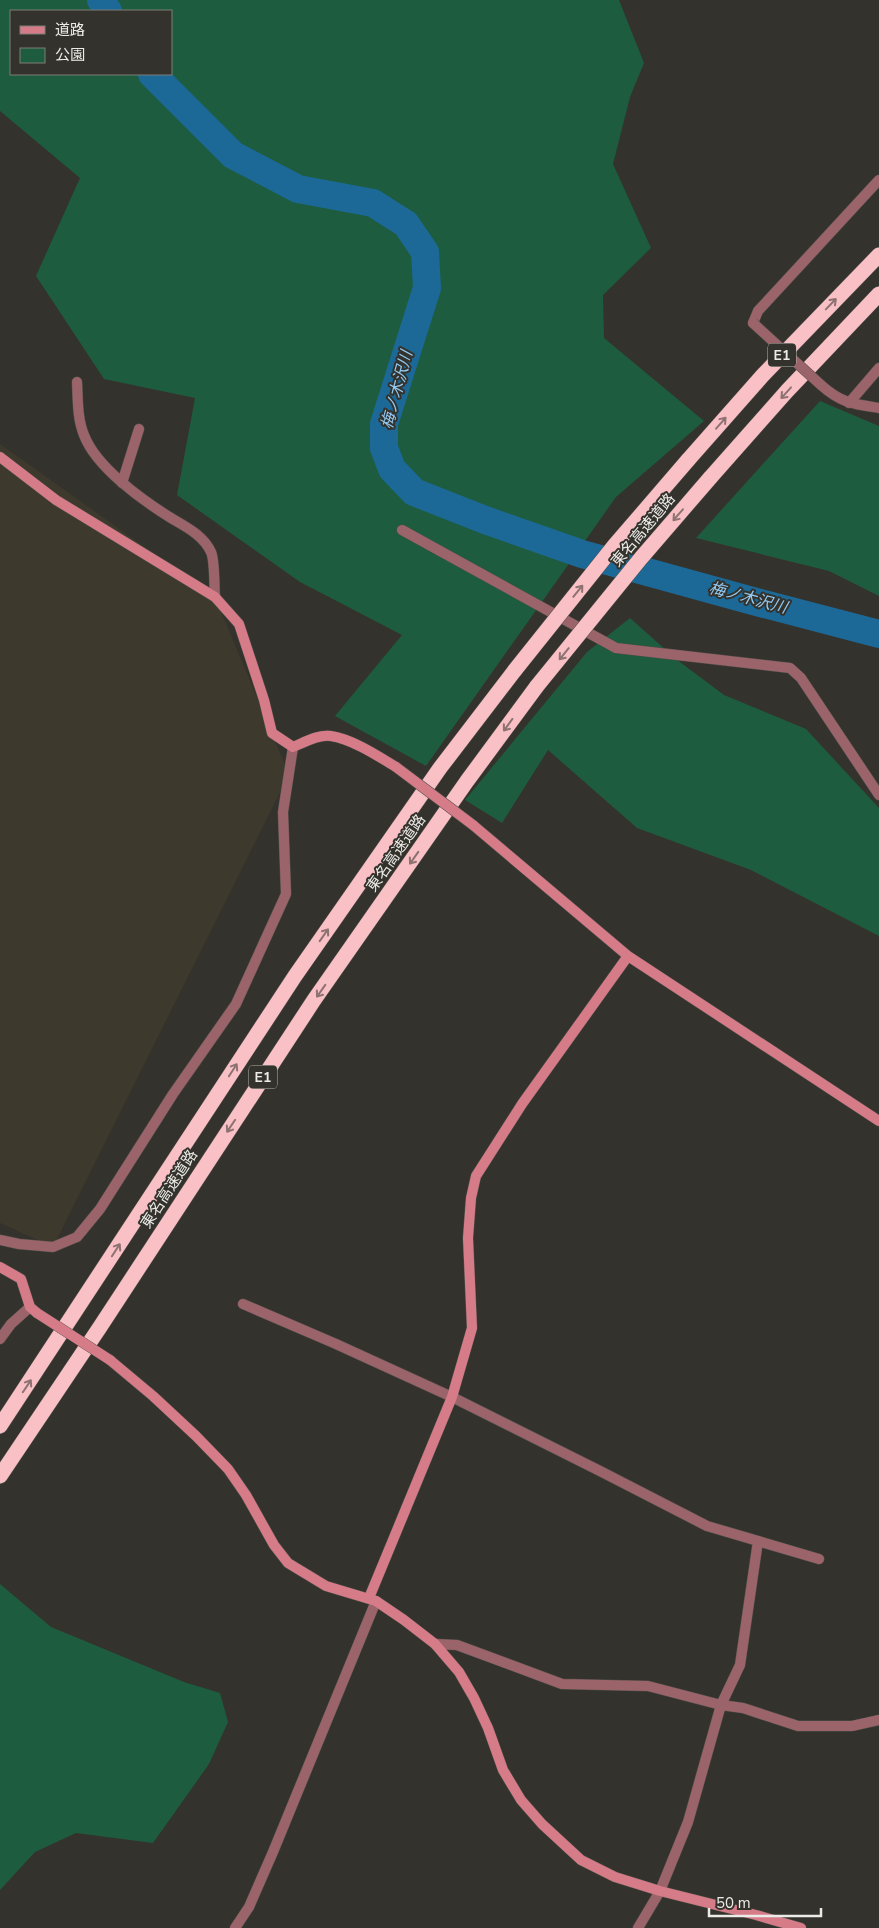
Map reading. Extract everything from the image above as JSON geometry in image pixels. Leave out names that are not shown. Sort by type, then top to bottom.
[{"type":"highway","name":"東名高速道路","points":[[0,1426],[295,976],[440,768],[614,546],[763,375],[879,255]]},
{"type":"highway","name":"東名高速道路","points":[[0,1476],[314,1000],[467,781],[537,686],[641,558],[710,478],[787,391],[879,294]]},
{"type":"street","points":[[879,180],[758,312],[754,323],[833,396],[849,403],[879,408]]},
{"type":"street","points":[[849,403],[879,368]]},
{"type":"street","points":[[77,382],[79,413],[83,434],[92,452],[122,483],[148,504],[202,537],[212,553],[215,597]]},
{"type":"street","points":[[122,483],[140,429]]},
{"type":"street","points":[[0,457],[56,500],[215,597],[240,624],[264,700],[272,733],[293,746]]},
{"type":"street","points":[[402,530],[616,648],[790,668],[801,678],[879,795]]},
{"type":"street","points":[[293,746],[316,737],[331,736],[367,748],[396,767],[473,825],[628,956],[879,1121]]},
{"type":"street","points":[[0,1240],[53,1247],[77,1238],[100,1209],[173,1094],[236,1004],[286,894],[283,812],[293,746]]},
{"type":"street","points":[[235,1928],[249,1907],[273,1852],[452,1397],[472,1328],[468,1238],[471,1198],[476,1176],[522,1104],[628,956]]},
{"type":"street","points":[[0,1267],[21,1279],[33,1310],[110,1360],[174,1416],[228,1469],[274,1545],[288,1563],[326,1586],[372,1600],[404,1620],[435,1644],[459,1672],[474,1698],[488,1728],[503,1770],[521,1800],[542,1824],[581,1860],[615,1877],[660,1892],[801,1928]]},
{"type":"street","points":[[243,1304],[452,1397],[707,1526],[819,1559]]},
{"type":"street","points":[[0,1339],[11,1324],[33,1310]]},
{"type":"street","points":[[0,1326],[11,1324]]},
{"type":"street","points":[[638,1928],[660,1892],[688,1822],[721,1705],[740,1665],[758,1541]]},
{"type":"street","points":[[435,1644],[458,1645],[562,1684],[648,1686],[721,1705],[744,1708],[798,1726],[852,1726],[879,1720]]},
{"type":"shaded area","points":[[0,444],[215,597],[289,774],[53,1247],[0,1223]]},
{"type":"green space","points":[[0,0],[619,0],[644,63],[630,97],[613,164],[651,248],[603,295],[604,338],[704,421],[616,497],[426,766],[335,716],[402,635],[300,582],[177,495],[195,398],[104,379],[36,276],[80,178],[0,111]]},
{"type":"green space","points":[[820,401],[879,426],[879,596],[829,571],[696,538]]},
{"type":"green space","points":[[630,618],[676,659],[724,695],[806,729],[879,808],[879,936],[751,870],[637,828],[548,750],[502,823],[465,800],[587,652]]},
{"type":"green space","points":[[0,1584],[51,1627],[184,1682],[220,1693],[228,1722],[209,1764],[153,1843],[76,1833],[35,1852],[0,1890]]},
{"type":"waterway","name":"梅ノ木沢川","points":[[101,0],[107,10]]},
{"type":"waterway","name":"梅ノ木沢川","points":[[153,75],[233,155],[298,189],[373,203],[406,224],[425,252],[427,288],[384,424],[384,448],[392,469],[414,492],[485,520],[582,554],[879,634]]}]
